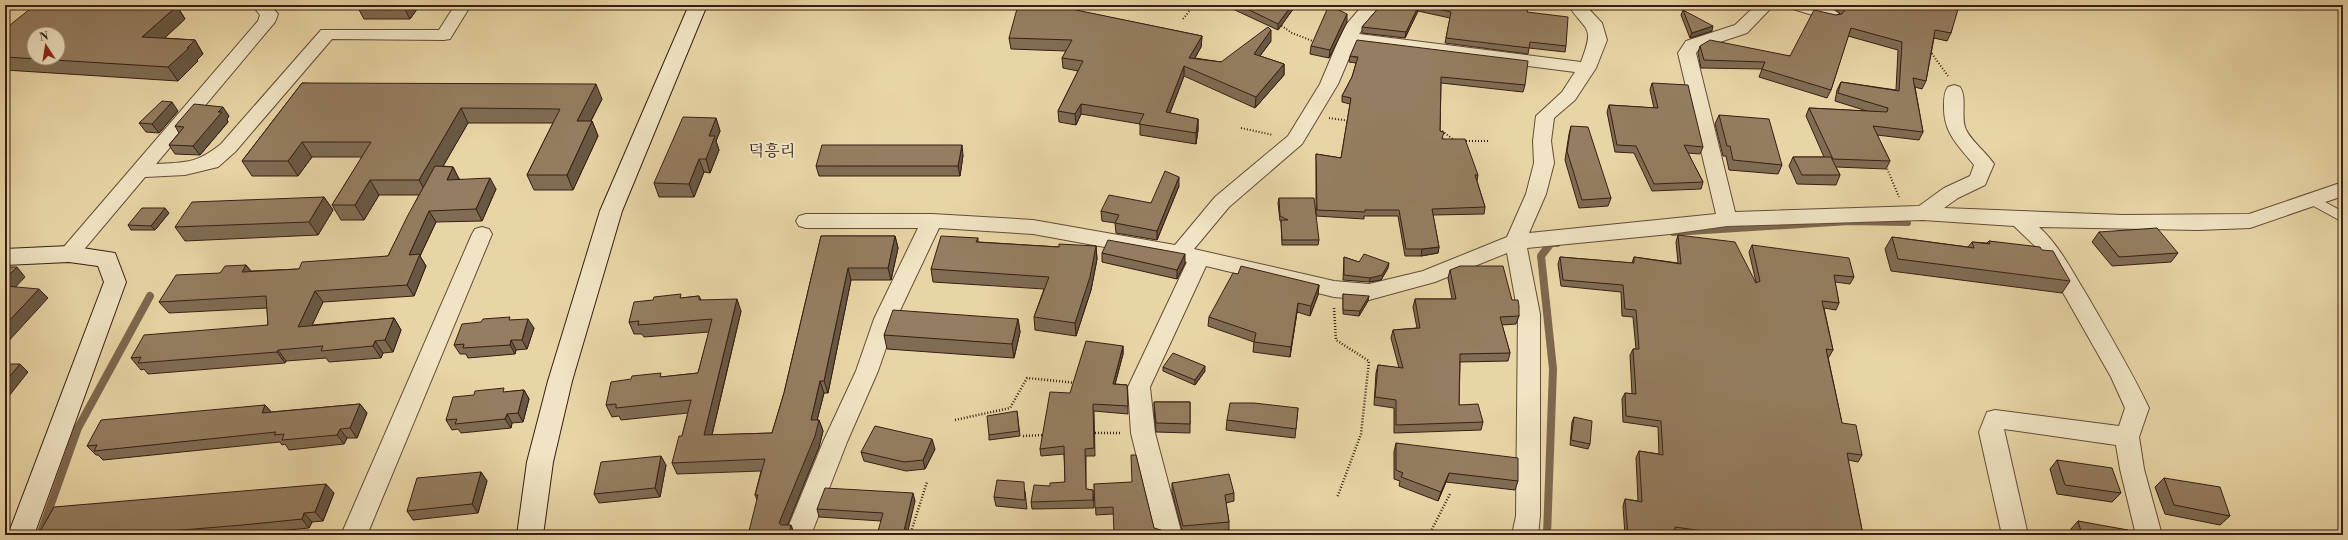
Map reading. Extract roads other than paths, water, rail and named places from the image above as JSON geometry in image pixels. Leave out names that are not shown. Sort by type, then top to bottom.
[{"type":"street","points":[[69,254],[266,22],[269,14],[260,5]]},
{"type":"street","points":[[140,171],[185,169],[211,162],[233,143],[327,34],[444,35],[463,5]]},
{"type":"street","points":[[530,535],[540,462],[560,381],[611,211],[698,5]]},
{"type":"street","points":[[1169,535],[1143,432],[1139,387],[1205,220],[1222,202],[1295,140],[1330,84],[1350,36],[1372,5]]},
{"type":"street","points":[[1525,535],[1528,516],[1528,314],[1515,242],[1536,194],[1542,169],[1542,141],[1545,116],[1569,96],[1587,68],[1598,40],[1593,23],[1576,5]]},
{"type":"street","points":[[1727,219],[1687,53],[1692,45],[1741,29],[1766,5]]},
{"type":"street","points":[[1799,5],[1832,16]]},
{"type":"street","points":[[1350,36],[1587,68]]},
{"type":"street","points":[[1914,213],[1978,180],[1984,164],[1956,130],[1953,113],[1954,91]]},
{"type":"street","points":[[806,221],[932,221],[1033,227],[1190,256],[1334,289],[1369,292],[1428,277],[1515,242],[1670,227],[1727,219],[1914,213],[2019,219],[2198,223],[2250,221],[2343,189]]},
{"type":"street","points":[[2019,219],[2044,243],[2122,376],[2137,408],[2127,437],[2132,469],[2149,535]]},
{"type":"street","points":[[798,535],[829,456],[867,371],[885,319],[932,221]]},
{"type":"street","points":[[354,535],[482,234]]},
{"type":"street","points":[[5,257],[69,254],[107,259],[115,282],[21,535]]},
{"type":"street","points":[[2015,535],[1991,432],[1996,419],[2127,437]]},
{"type":"lane","points":[[2312,200],[2343,217]]},
{"type":"waterway","points":[[1673,233],[1849,222],[1908,223]]},
{"type":"waterway","points":[[1547,535],[1553,369],[1541,256],[1551,243],[1557,243]]},
{"type":"waterway","points":[[40,535],[78,428],[150,296]]},
{"type":"district","name":"덕흥리","points":[[772,151]]}]
